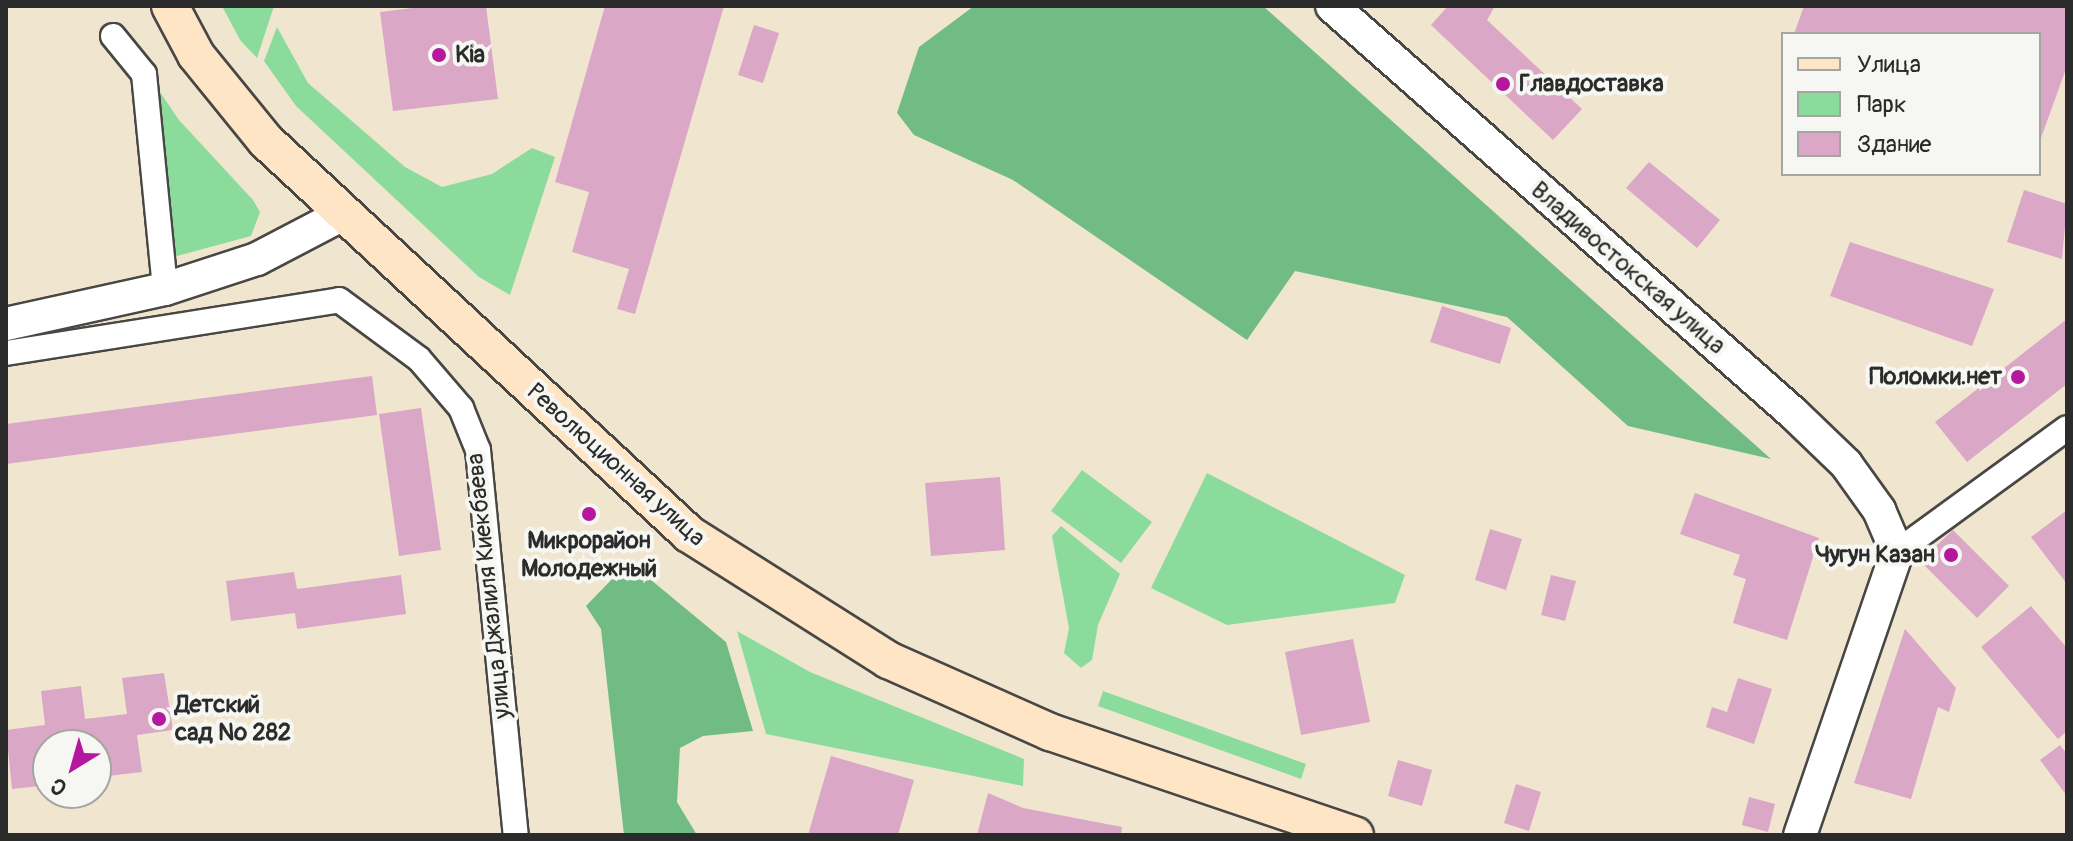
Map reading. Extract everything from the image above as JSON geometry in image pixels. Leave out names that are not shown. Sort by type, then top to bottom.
[{"type":"main road","name":"Революционная улица","points":[[170,6],[227,98],[341,215],[689,534],[768,588],[888,660],[1050,732],[1355,835]]},
{"type":"street","name":"Владивостокская улица","points":[[1332,6],[1846,464],[1879,510],[1897,552]]},
{"type":"street","points":[[113,36],[144,74],[165,289]]},
{"type":"street","points":[[6,324],[165,289],[257,259],[341,215]]},
{"type":"street","name":"улица Джалиля Киекбаева","points":[[6,353],[339,300],[419,359],[461,408],[478,450],[516,835]]},
{"type":"street","points":[[1800,835],[1897,552],[2067,428]]},
{"type":"green space","points":[[222,6],[274,6],[257,58],[240,40]]},
{"type":"green space","points":[[974,6],[1263,6],[1771,459],[1628,426],[1507,317],[1295,271],[1247,340],[1013,180],[914,135],[897,113],[919,47]]},
{"type":"green space","points":[[277,27],[308,83],[405,167],[442,187],[492,174],[532,148],[555,157],[510,295],[479,277],[296,106],[264,61]]},
{"type":"green space","points":[[149,76],[179,120],[253,200],[260,212],[251,236],[166,259]]},
{"type":"green space","points":[[1082,470],[1152,522],[1121,563],[1051,511]]},
{"type":"green space","points":[[1207,473],[1405,575],[1395,603],[1227,625],[1151,588]]},
{"type":"green space","points":[[1061,526],[1120,574],[1098,625],[1092,660],[1081,668],[1064,653],[1069,628],[1052,536]]},
{"type":"green space","points":[[616,575],[651,580],[726,642],[753,731],[703,736],[680,748],[677,802],[697,835],[624,835],[601,629],[586,606]]},
{"type":"green space","points":[[737,631],[810,672],[1024,759],[1023,786],[766,734]]},
{"type":"green space","points":[[1103,691],[1306,764],[1301,779],[1098,706]]},
{"type":"building","name":"Kia","points":[[429,6],[486,6],[498,99],[393,111],[380,12]]},
{"type":"building","points":[[605,6],[724,6],[635,314],[617,309],[629,269],[572,252],[589,192],[555,182]]},
{"type":"building","points":[[1448,6],[1495,6],[1487,20],[1582,109],[1553,140],[1431,25]]},
{"type":"building","points":[[1804,6],[2067,6],[2067,66],[2041,138],[2041,32],[1795,32]]},
{"type":"building","points":[[754,25],[779,33],[763,83],[738,75]]},
{"type":"building","points":[[1649,162],[1720,220],[1697,248],[1626,188]]},
{"type":"building","points":[[2024,190],[2067,204],[2062,259],[2007,242]]},
{"type":"building","points":[[1850,242],[1994,289],[1972,346],[1830,296]]},
{"type":"building","points":[[1442,306],[1511,328],[1500,364],[1430,342]]},
{"type":"building","points":[[2067,319],[2067,384],[1967,462],[1935,422]]},
{"type":"building","points":[[372,376],[377,415],[6,464],[6,424]]},
{"type":"building","points":[[421,408],[441,550],[399,556],[379,414]]},
{"type":"building","points":[[1000,477],[1005,550],[931,556],[925,483]]},
{"type":"building","points":[[1695,493],[1819,538],[1787,640],[1733,623],[1746,579],[1733,575],[1740,555],[1680,534]]},
{"type":"building","points":[[2067,510],[2067,584],[2031,537]]},
{"type":"building","points":[[1490,529],[1522,539],[1506,590],[1475,580]]},
{"type":"building","points":[[1953,530],[2009,586],[1977,618],[1920,561]]},
{"type":"building","points":[[294,572],[297,589],[401,575],[406,614],[297,629],[295,613],[231,621],[226,581]]},
{"type":"building","points":[[1551,575],[1576,581],[1565,621],[1541,615]]},
{"type":"building","points":[[2031,606],[2067,648],[2067,731],[2058,739],[1981,647]]},
{"type":"building","points":[[1905,629],[1956,688],[1949,712],[1938,707],[1911,799],[1854,783]]},
{"type":"building","points":[[1353,639],[1370,722],[1301,735],[1285,652]]},
{"type":"building","points":[[164,673],[173,730],[137,735],[142,772],[112,776],[112,729],[32,729],[32,787],[12,789],[6,730],[45,725],[41,691],[81,686],[85,719],[127,714],[122,678]]},
{"type":"building","points":[[1738,678],[1772,689],[1754,744],[1706,727],[1712,707],[1727,712]]},
{"type":"building","points":[[2060,745],[2067,754],[2067,796],[2040,760]]},
{"type":"building","points":[[831,756],[914,780],[898,835],[808,835]]},
{"type":"building","points":[[1398,760],[1432,770],[1422,806],[1388,796]]},
{"type":"building","points":[[1516,784],[1541,792],[1529,831],[1504,823]]},
{"type":"building","points":[[988,793],[1023,808],[1122,827],[1121,835],[977,835]]},
{"type":"building","points":[[1749,797],[1775,804],[1768,832],[1742,825]]},
{"type":"place","name":"Kia","points":[[439,55]]},
{"type":"place","name":"Главдоставка","points":[[1503,84]]},
{"type":"place","name":"Поломки.нет","points":[[2018,377]]},
{"type":"place","name":"Микрорайон Молодежный","points":[[589,514]]},
{"type":"place","name":"Чугун Казан","points":[[1951,555]]},
{"type":"place","name":"Детский сад № 282","points":[[159,719]]}]
